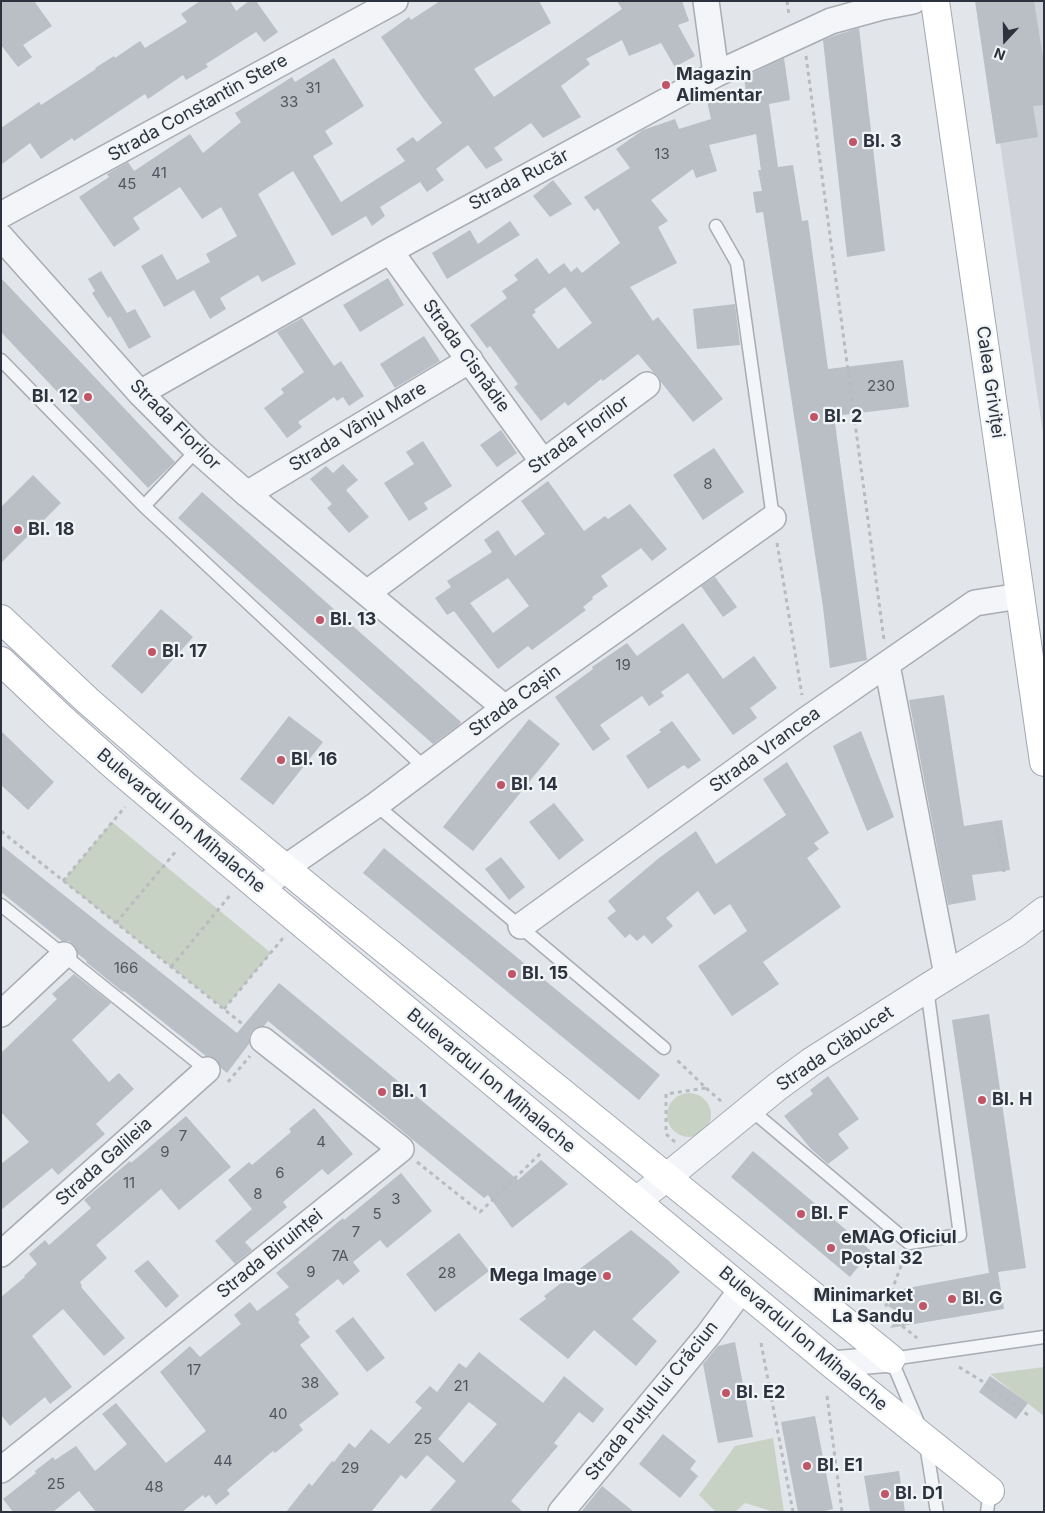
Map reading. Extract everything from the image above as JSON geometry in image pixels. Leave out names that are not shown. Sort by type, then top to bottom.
[{"type":"main road","name":"Calea Griviței","points":[[935,1],[1044,762]]},
{"type":"main road","name":"Bulevardul Ion Mihalache","points":[[1,619],[126,736],[285,868],[892,1359]]},
{"type":"main road","name":"Bulevardul Ion Mihalache","points":[[1,661],[106,758],[832,1364],[925,1439],[989,1501]]},
{"type":"street","name":"Strada Constantin Stere","points":[[1,215],[395,1]]},
{"type":"street","points":[[706,1],[716,74]]},
{"type":"street","name":"Strada Rucăr","points":[[140,393],[390,251],[716,74],[831,21],[882,7],[913,1]]},
{"type":"street","name":"Strada Florilor","points":[[1,237],[140,393],[197,450],[247,494],[505,708]]},
{"type":"street","name":"Strada Cisnădie","points":[[390,251],[543,462]]},
{"type":"street","name":"Strada Vânju Mare","points":[[247,494],[470,360]]},
{"type":"street","name":"Strada Florilor","points":[[367,593],[647,385]]},
{"type":"street","name":"Strada Cașin","points":[[262,890],[285,868],[376,805],[424,767],[505,708],[773,518]]},
{"type":"street","name":"Strada Vrancea","points":[[521,926],[806,720],[975,603],[1020,596]]},
{"type":"street","points":[[887,665],[937,982]]},
{"type":"street","name":"Strada Clăbucet","points":[[636,1201],[811,1062],[1017,932],[1044,911]]},
{"type":"street","points":[[1,1014],[64,955]]},
{"type":"street","points":[[263,1040],[401,1149]]},
{"type":"street","name":"Strada Galileia","points":[[1,1254],[207,1070]]},
{"type":"street","name":"Strada Biruinței","points":[[1,1470],[401,1149]]},
{"type":"street","name":"Strada Puțul lui Crăciun","points":[[561,1512],[708,1335],[742,1289]]},
{"type":"street","points":[[832,1364],[892,1359]]},
{"type":"lane","points":[[716,226],[738,263],[773,518]]},
{"type":"lane","points":[[1,360],[144,506],[424,767]]},
{"type":"lane","points":[[144,506],[197,450]]},
{"type":"lane","points":[[376,805],[664,1048]]},
{"type":"lane","points":[[1,905],[207,1070]]},
{"type":"lane","points":[[750,1109],[909,1243],[960,1235],[937,982]]},
{"type":"lane","points":[[937,1512],[925,1439],[892,1359],[1044,1337]]},
{"type":"path","points":[[803,33],[887,665]]},
{"type":"path","points":[[773,518],[806,720]]},
{"type":"path","points":[[63,881],[125,807]]},
{"type":"path","points":[[996,821],[1004,872]]},
{"type":"path","points":[[1,832],[263,1040],[226,1085],[207,1070]]},
{"type":"path","points":[[116,923],[178,850]]},
{"type":"path","points":[[171,967],[231,893]]},
{"type":"path","points":[[224,1009],[285,936]]},
{"type":"path","points":[[664,1048],[706,1088],[666,1094],[666,1134],[693,1157]]},
{"type":"path","points":[[401,1149],[480,1212],[546,1148]]},
{"type":"path","points":[[909,1243],[884,1311],[936,1353],[985,1383],[1028,1415]]},
{"type":"path","points":[[761,1342],[792,1512]]},
{"type":"path","points":[[827,1396],[842,1512]]},
{"type":"shaded area","points":[[979,1],[1044,1],[1044,440]]},
{"type":"green space","points":[[112,822],[271,953],[224,1009],[63,881]]},
{"type":"green space","points":[[689,1093],[701,1097],[707,1103],[711,1115],[707,1127],[701,1133],[689,1137],[677,1133],[671,1127],[667,1115],[671,1103],[677,1097]]},
{"type":"green space","points":[[1044,1367],[1044,1416],[990,1374]]},
{"type":"green space","points":[[773,1438],[784,1512],[774,1512],[745,1503],[735,1512],[716,1512],[699,1495],[735,1446]]},
{"type":"building","points":[[1,1],[34,1],[52,26],[23,45],[32,57],[18,67],[1,45]]},
{"type":"building","points":[[200,1],[230,1],[236,11],[249,1],[256,1],[278,32],[264,42],[256,32],[206,64],[208,67],[186,80],[183,75],[148,99],[145,94],[74,141],[72,138],[41,159],[30,143],[1,165],[1,128],[39,102],[41,105],[95,68],[114,56],[115,58],[140,41],[145,48],[187,22],[181,14]]},
{"type":"building","points":[[440,1],[539,1],[551,23],[474,69],[494,97],[622,9],[617,1],[682,1],[689,21],[678,25],[695,56],[675,67],[661,43],[629,56],[622,40],[586,59],[590,64],[561,86],[581,117],[543,138],[531,123],[494,148],[503,160],[486,169],[468,145],[436,169],[444,180],[427,192],[420,182],[380,207],[385,216],[372,226],[366,216],[332,236],[293,171],[258,194],[296,264],[262,282],[258,275],[220,298],[226,309],[210,319],[194,290],[164,307],[141,266],[162,254],[177,280],[210,262],[206,254],[237,236],[221,207],[202,219],[180,187],[133,218],[140,229],[114,247],[79,197],[109,177],[107,174],[128,162],[134,171],[190,134],[203,153],[241,122],[235,113],[292,77],[295,82],[334,58],[364,106],[325,131],[333,144],[313,156],[341,202],[405,161],[396,149],[413,137],[417,142],[442,123],[381,37],[409,17],[411,20]]},
{"type":"building","points":[[975,1],[1034,1],[1044,64],[1044,105],[1033,106],[1038,137],[996,144]]},
{"type":"building","name":"Bl. 3","points":[[859,28],[885,251],[847,257],[823,40]]},
{"type":"building","points":[[784,58],[790,100],[769,104],[778,167],[793,165],[802,221],[808,220],[828,369],[903,360],[909,407],[834,416],[867,660],[830,668],[823,607],[763,212],[756,213],[753,192],[762,191],[758,170],[761,170],[756,134],[709,145],[717,171],[696,178],[693,169],[651,200],[668,221],[658,227],[677,263],[630,287],[653,321],[658,317],[723,399],[693,422],[658,376],[638,354],[603,381],[601,379],[568,406],[565,402],[541,421],[514,387],[518,384],[490,346],[487,348],[470,325],[507,298],[502,291],[518,280],[514,275],[537,258],[549,274],[564,263],[571,272],[577,267],[582,273],[620,243],[598,208],[594,211],[584,197],[630,168],[616,149],[643,130],[675,119],[679,129],[711,119],[707,101],[746,92],[744,77]],"holes":[[[565,287],[592,323],[558,349],[532,315],[536,312],[534,310]]]},
{"type":"building","points":[[553,180],[572,204],[550,217],[533,196]]},
{"type":"building","points":[[510,221],[520,235],[447,279],[432,253],[470,230],[478,244]]},
{"type":"building","points":[[101,271],[127,313],[135,309],[151,337],[129,349],[110,316],[108,318],[92,293],[95,291],[88,279]]},
{"type":"building","name":"Bl. 12","points":[[1,278],[175,462],[148,488],[1,332]]},
{"type":"building","points":[[388,278],[404,305],[360,332],[343,305]]},
{"type":"building","points":[[735,304],[740,345],[697,349],[693,309]]},
{"type":"building","points":[[302,318],[334,366],[341,361],[364,396],[349,406],[343,397],[337,401],[334,397],[298,422],[302,427],[287,438],[264,408],[284,393],[281,389],[304,372],[277,332]]},
{"type":"building","points":[[424,336],[440,361],[395,388],[380,364]]},
{"type":"building","points":[[501,430],[517,453],[497,467],[480,445]]},
{"type":"building","points":[[423,441],[452,486],[424,503],[428,509],[409,521],[384,483],[414,464],[406,452]]},
{"type":"building","points":[[714,448],[744,492],[703,520],[673,475]]},
{"type":"building","points":[[343,464],[358,480],[346,490],[369,517],[349,533],[327,508],[332,504],[310,479],[326,466],[333,473]]},
{"type":"building","name":"Bl. 18","points":[[33,475],[61,503],[1,563],[1,507]]},
{"type":"building","points":[[548,481],[584,531],[605,516],[608,519],[630,504],[667,549],[652,561],[641,548],[601,576],[608,586],[592,597],[593,599],[583,607],[586,610],[532,650],[528,646],[498,669],[454,611],[447,615],[435,598],[451,587],[447,581],[492,552],[484,540],[498,530],[515,556],[545,534],[521,501]],"holes":[[[508,578],[529,606],[493,633],[470,603]]]},
{"type":"building","name":"Bl. 13","points":[[202,492],[461,722],[459,725],[433,744],[178,518]]},
{"type":"building","points":[[715,577],[737,607],[723,617],[701,586]]},
{"type":"building","name":"Bl. 17","points":[[161,609],[193,637],[142,694],[111,666]]},
{"type":"building","points":[[683,623],[723,679],[754,656],[777,688],[750,708],[757,718],[733,735],[688,673],[661,692],[664,696],[649,706],[642,696],[600,725],[610,739],[593,751],[555,697],[593,669],[592,667],[627,643],[637,656]]},
{"type":"building","points":[[944,695],[964,826],[1002,820],[1010,870],[972,875],[976,900],[948,905],[909,700]]},
{"type":"building","name":"Bl. 16","points":[[289,716],[323,742],[273,805],[240,779]]},
{"type":"building","name":"Bl. 14","points":[[529,719],[560,744],[473,851],[443,827]]},
{"type":"building","points":[[672,721],[701,760],[688,769],[684,765],[648,789],[626,756],[661,732],[659,730]]},
{"type":"building","points":[[1,731],[54,782],[28,810],[1,785]]},
{"type":"building","points":[[861,731],[894,817],[867,831],[833,746]]},
{"type":"building","points":[[787,762],[829,833],[814,843],[819,849],[807,858],[841,907],[763,962],[779,984],[732,1016],[698,966],[747,931],[730,904],[714,915],[698,891],[666,918],[673,926],[652,944],[644,935],[637,941],[630,934],[625,938],[607,918],[616,911],[608,901],[659,858],[696,831],[716,864],[786,815],[763,779]]},
{"type":"building","points":[[554,803],[584,840],[559,860],[529,822]]},
{"type":"building","points":[[1,845],[237,1033],[279,983],[518,1180],[541,1160],[568,1184],[512,1228],[488,1195],[484,1198],[268,1021],[264,1026],[257,1027],[251,1032],[249,1044],[227,1073],[221,1068],[217,1060],[206,1056],[86,962],[78,954],[74,945],[69,941],[62,941],[1,892]]},
{"type":"building","name":"Bl. 15","points":[[384,848],[660,1075],[639,1100],[363,873]]},
{"type":"building","points":[[501,857],[525,887],[509,900],[485,869]]},
{"type":"building","points":[[74,974],[111,1003],[72,1040],[109,1082],[119,1073],[134,1089],[96,1124],[105,1134],[58,1175],[52,1168],[1,1210],[1,1164],[29,1142],[1,1112],[1,1053],[57,999],[52,994]]},
{"type":"building","name":"Bl. H","points":[[989,1014],[1026,1268],[998,1272],[1004,1309],[890,1328],[901,1314],[888,1306],[897,1290],[989,1273],[952,1020]]},
{"type":"building","points":[[828,1076],[859,1119],[838,1134],[849,1148],[828,1164],[811,1149],[784,1116],[813,1094],[810,1090]]},
{"type":"building","points":[[314,1108],[353,1154],[328,1175],[322,1169],[283,1202],[287,1207],[245,1242],[252,1250],[235,1264],[215,1241],[252,1209],[228,1180],[249,1162],[252,1165],[291,1132],[289,1129]]},
{"type":"building","points":[[186,1116],[231,1167],[179,1210],[161,1189],[96,1245],[107,1258],[80,1282],[81,1287],[125,1338],[104,1356],[63,1309],[32,1336],[72,1387],[50,1404],[45,1397],[10,1426],[1,1415],[1,1297],[37,1264],[29,1254],[45,1240],[49,1245],[91,1208],[84,1200]]},
{"type":"building","name":"Bl. F","points":[[753,1151],[871,1251],[850,1277],[731,1177]]},
{"type":"building","points":[[401,1173],[432,1211],[387,1248],[380,1240],[353,1262],[360,1271],[343,1285],[338,1279],[295,1314],[300,1320],[298,1322],[310,1337],[300,1345],[339,1394],[299,1425],[303,1430],[275,1453],[273,1451],[227,1490],[230,1494],[216,1505],[209,1495],[205,1498],[203,1495],[182,1512],[96,1512],[79,1491],[53,1512],[13,1512],[3,1499],[53,1457],[55,1460],[76,1446],[95,1471],[127,1444],[102,1414],[116,1403],[166,1463],[206,1431],[160,1372],[190,1346],[200,1357],[241,1324],[234,1315],[250,1302],[257,1311],[289,1287],[276,1273]]},
{"type":"building","points":[[631,1230],[680,1272],[632,1319],[657,1341],[636,1366],[594,1330],[568,1359],[519,1319],[546,1299],[544,1296]]},
{"type":"building","points":[[459,1233],[489,1271],[435,1312],[406,1274]]},
{"type":"building","points":[[148,1260],[179,1296],[166,1308],[134,1271]]},
{"type":"building","points":[[353,1317],[385,1358],[367,1372],[335,1331]]},
{"type":"building","name":"Bl. E2","points":[[735,1342],[753,1437],[718,1443],[703,1364],[718,1346]]},
{"type":"building","points":[[479,1352],[543,1403],[564,1376],[604,1409],[593,1423],[579,1412],[554,1443],[558,1446],[511,1501],[523,1512],[429,1512],[456,1481],[427,1455],[406,1479],[401,1475],[371,1512],[286,1512],[309,1483],[312,1486],[349,1443],[355,1448],[371,1429],[389,1444],[422,1408],[415,1402],[430,1386],[437,1392],[459,1363],[466,1368]],"holes":[[[469,1402],[497,1424],[463,1463],[438,1439]]]},
{"type":"building","points":[[990,1376],[1028,1403],[1016,1419],[979,1392]]},
{"type":"building","name":"Bl. E1","points":[[815,1416],[833,1509],[820,1512],[798,1512],[781,1422]]},
{"type":"building","points":[[663,1434],[696,1461],[690,1469],[698,1476],[680,1498],[639,1464]]},
{"type":"building","name":"Bl. D1","points":[[899,1471],[905,1512],[870,1512],[864,1476]]},
{"type":"building","points":[[602,1486],[634,1512],[581,1512]]},
{"type":"place","name":"Magazin Alimentar","points":[[666,85]]},
{"type":"place","name":"Bl. 3","points":[[853,142]]},
{"type":"place","name":"Bl. 12","points":[[88,397]]},
{"type":"place","name":"Bl. 2","points":[[814,417]]},
{"type":"place","name":"Bl. 18","points":[[18,530]]},
{"type":"place","name":"Bl. 13","points":[[320,620]]},
{"type":"place","name":"Bl. 17","points":[[152,652]]},
{"type":"place","name":"Bl. 16","points":[[281,760]]},
{"type":"place","name":"Bl. 14","points":[[501,785]]},
{"type":"place","name":"Bl. 15","points":[[512,974]]},
{"type":"place","name":"Bl. 1","points":[[382,1092]]},
{"type":"place","name":"Bl. H","points":[[982,1100]]},
{"type":"place","name":"Bl. F","points":[[801,1214]]},
{"type":"place","name":"eMAG Oficiul Poștal 32","points":[[831,1248]]},
{"type":"place","name":"Mega Image","points":[[607,1276]]},
{"type":"place","name":"Bl. G","points":[[952,1299]]},
{"type":"place","name":"Minimarket La Sandu","points":[[923,1306]]},
{"type":"place","name":"Bl. E2","points":[[726,1393]]},
{"type":"place","name":"Bl. E1","points":[[807,1466]]},
{"type":"place","name":"Bl. D1","points":[[885,1494]]}]
